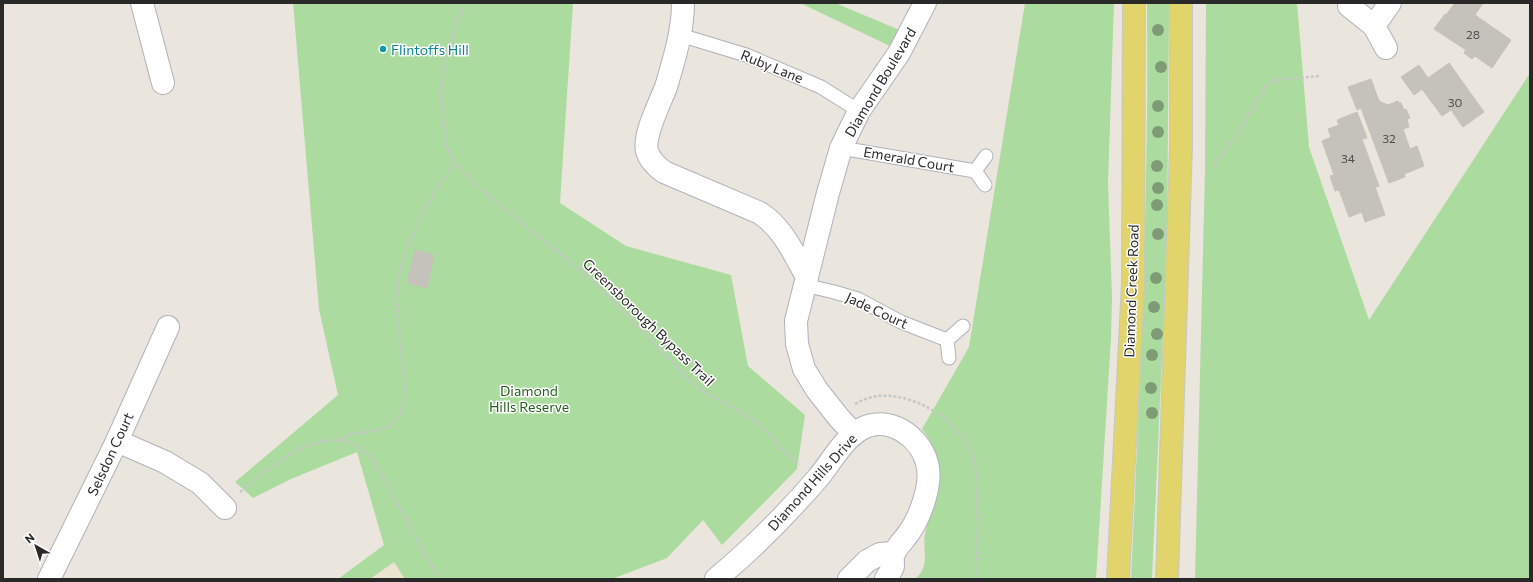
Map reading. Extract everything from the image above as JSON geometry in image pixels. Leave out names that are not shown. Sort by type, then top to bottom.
[{"type":"main road","name":"Diamond Creek Road","points":[[1118,579],[1133,283],[1134,3]]},
{"type":"main road","points":[[1167,579],[1181,146],[1181,3]]},
{"type":"street","points":[[142,3],[163,83]]},
{"type":"street","points":[[683,3],[680,35],[666,86],[647,141],[647,151],[651,160],[664,172],[760,213],[768,218],[783,236],[806,281]]},
{"type":"street","name":"Diamond Boulevard","points":[[854,434],[839,418],[811,381],[804,369],[796,333],[796,321],[828,193],[841,148],[859,111],[899,53],[925,3]]},
{"type":"street","points":[[1374,26],[1390,3]]},
{"type":"street","points":[[1350,6],[1374,26],[1386,48]]},
{"type":"street","name":"Selsdon Court","points":[[49,579],[117,441],[168,327]]},
{"type":"street","name":"Diamond Hills Drive","points":[[716,579],[791,507],[854,434],[872,425],[885,425],[908,433],[921,447],[928,465],[928,482],[921,508],[914,525],[894,553],[893,568],[886,579]]},
{"type":"street","points":[[117,441],[165,462],[200,483],[225,508]]},
{"type":"street","points":[[849,579],[867,561],[880,554],[894,553]]},
{"type":"lane","name":"Ruby Lane","points":[[680,35],[746,55],[822,87],[859,111]]},
{"type":"lane","name":"Emerald Court","points":[[841,148],[976,171]]},
{"type":"lane","points":[[985,185],[976,171],[986,156]]},
{"type":"lane","name":"Jade Court","points":[[806,281],[834,292],[858,299],[901,322],[947,340]]},
{"type":"lane","points":[[948,358],[947,340],[962,326]]},
{"type":"path","name":"Greensborough Bypass Trail","points":[[464,3],[447,51],[441,92],[444,133],[447,148],[455,163],[480,189],[591,279],[702,391],[732,407],[758,424],[793,460],[800,464],[804,464]]},
{"type":"path","points":[[1215,164],[1236,136],[1270,83],[1281,79],[1319,76]]},
{"type":"path","points":[[342,440],[347,435],[371,432],[386,427],[396,418],[403,406],[405,391],[397,306],[399,276],[410,243],[429,200],[455,163]]},
{"type":"path","points":[[839,418],[847,410],[860,402],[877,396],[890,395],[920,403],[959,432],[966,443],[975,464],[977,477],[978,538],[976,579]]},
{"type":"path","points":[[225,508],[231,499],[260,474],[280,461],[308,446],[319,442],[342,440],[361,448],[372,459],[439,579]]},
{"type":"shaded area","points":[[394,562],[405,579],[370,579]]},
{"type":"green space","name":"Diamond Hills Reserve","points":[[293,3],[573,3],[560,203],[626,246],[731,275],[748,366],[805,415],[797,469],[722,545],[703,520],[667,558],[612,579],[405,579],[394,562],[370,579],[338,579],[384,545],[357,452],[291,479],[253,498],[235,482],[338,395],[319,309]]},
{"type":"green space","points":[[800,3],[835,3],[902,31],[892,47]]},
{"type":"green space","points":[[1025,3],[1114,3],[1108,183],[1112,297],[1111,338],[1096,579],[915,579],[923,569],[925,558],[925,533],[937,498],[940,479],[940,470],[936,453],[922,429],[969,347]]},
{"type":"green space","points":[[1147,3],[1169,3],[1167,246],[1152,579],[1131,579],[1141,363],[1147,147]]},
{"type":"green space","points":[[1206,3],[1297,3],[1309,147],[1369,320],[1530,73],[1530,579],[1195,579],[1205,169]]},
{"type":"building","points":[[1455,3],[1483,3],[1475,15],[1511,40],[1492,68],[1475,56],[1472,59],[1464,53],[1466,50],[1434,29]]},
{"type":"building","points":[[1449,63],[1484,112],[1463,127],[1451,110],[1442,116],[1422,89],[1414,95],[1401,77],[1419,65],[1428,78]]},
{"type":"building","points":[[1371,79],[1379,101],[1388,105],[1398,101],[1401,103],[1404,110],[1406,109],[1410,118],[1407,119],[1409,127],[1403,129],[1410,149],[1417,146],[1424,166],[1404,174],[1405,177],[1389,183],[1361,108],[1357,110],[1348,87]]},
{"type":"building","points":[[1357,112],[1367,138],[1362,139],[1379,186],[1375,187],[1385,215],[1365,222],[1362,212],[1349,217],[1339,190],[1335,191],[1330,176],[1334,175],[1322,141],[1331,137],[1328,129],[1339,125],[1337,120]]},
{"type":"building","points":[[415,250],[434,255],[427,288],[407,283]]},
{"type":"place","name":"Flintoffs Hill","points":[[383,49]]}]
